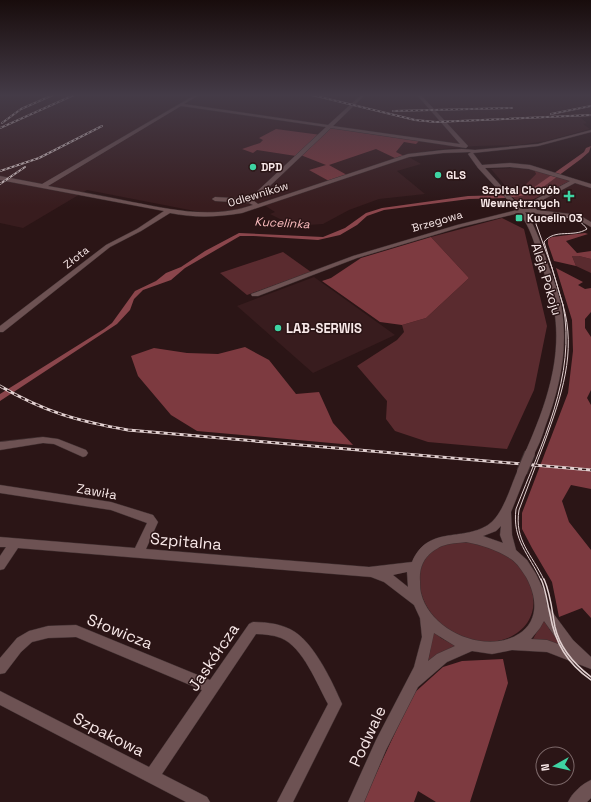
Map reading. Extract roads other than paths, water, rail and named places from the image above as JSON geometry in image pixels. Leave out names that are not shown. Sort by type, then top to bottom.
[{"type":"street","points":[[43,186],[134,132]]},
{"type":"street","points":[[250,201],[322,132]]},
{"type":"street","points":[[382,132],[460,142]]},
{"type":"street","name":"Aleja Pokoju","points":[[452,132],[480,167],[521,211],[532,229],[553,288],[561,327],[559,366],[556,383],[542,424],[506,512],[492,528],[466,537]]},
{"type":"street","name":"Odlewników","points":[[0,178],[186,214],[217,215],[233,213],[258,206],[408,156],[538,145],[582,132]]},
{"type":"street","points":[[480,167],[520,166],[543,171],[591,186]]},
{"type":"street","points":[[535,211],[529,205],[571,180]]},
{"type":"street","points":[[215,199],[250,201],[258,206]]},
{"type":"street","name":"Złota","points":[[0,330],[108,246],[139,230],[170,210]]},
{"type":"street","name":"Brzegowa","points":[[255,294],[355,257],[459,226],[521,211],[535,211],[579,217],[591,225]]},
{"type":"street","name":"Brzegowa","points":[[315,279],[330,271],[337,264]]},
{"type":"street","points":[[0,446],[43,440],[55,441],[83,453]]},
{"type":"street","name":"Zawiła","points":[[0,489],[111,506],[149,518],[153,522],[138,553]]},
{"type":"street","name":"Aleja Pokoju","points":[[506,512],[506,535],[512,554]]},
{"type":"street","points":[[466,537],[494,544],[512,554],[531,575],[537,588],[541,607],[568,644],[590,664],[547,646],[513,644],[493,648],[469,646],[454,640],[436,628],[426,618],[415,600],[412,576],[424,551],[431,546],[449,538],[466,537]]},
{"type":"street","name":"Szpitalna","points":[[0,542],[369,572],[416,566]]},
{"type":"street","points":[[0,565],[15,544]]},
{"type":"street","name":"Szpitalna","points":[[369,572],[388,578],[415,600]]},
{"type":"street","points":[[513,644],[525,637],[533,629],[538,619],[541,607]]},
{"type":"street","name":"Podwale","points":[[356,802],[380,745],[420,669],[428,637],[426,618]]},
{"type":"street","name":"Jaskółcza","points":[[152,776],[253,628],[268,628],[293,638],[306,652],[335,704],[285,802]]},
{"type":"street","name":"Słowicza","points":[[0,668],[22,642],[33,635],[58,630],[76,631],[194,679],[212,688]]},
{"type":"street","name":"Podwale","points":[[411,686],[442,658],[469,646]]},
{"type":"street","name":"Szpakowa","points":[[0,698],[202,802]]},
{"type":"street","points":[[576,802],[591,788]]},
{"type":"tram line","points":[[549,217],[565,217],[575,219],[587,229],[582,232],[553,235],[544,242],[552,268],[536,224],[537,220],[549,217]]},
{"type":"tram line","points":[[552,268],[563,305]]},
{"type":"tram line","points":[[541,580],[522,546],[515,520],[516,509],[546,435],[561,384],[565,358],[566,331],[563,305]]},
{"type":"tram line","points":[[544,580],[525,547],[519,530],[518,521],[519,510],[557,408],[565,374],[568,357],[568,340],[567,323],[563,305]]},
{"type":"tram line","points":[[541,579],[555,634],[563,652],[575,667],[591,680]]},
{"type":"tram line","points":[[544,579],[550,597],[555,627],[560,642],[573,661],[591,677]]},
{"type":"railway","points":[[0,171],[39,158],[89,132]]},
{"type":"railway","points":[[0,184],[25,167]]},
{"type":"railway","points":[[0,386],[32,403],[47,409],[77,419],[128,430],[591,470]]},
{"type":"place","name":"DPD","points":[[253,167]]},
{"type":"place","name":"GLS","points":[[438,175]]},
{"type":"place","name":"Szpital Chorób Wewnętrznych","points":[[569,196]]},
{"type":"place","name":"Kucelin 03","points":[[519,218]]},
{"type":"place","name":"LAB-SERWIS","points":[[278,328]]},
{"type":"water label","name":"Kucelinka","points":[[282,223]]}]
